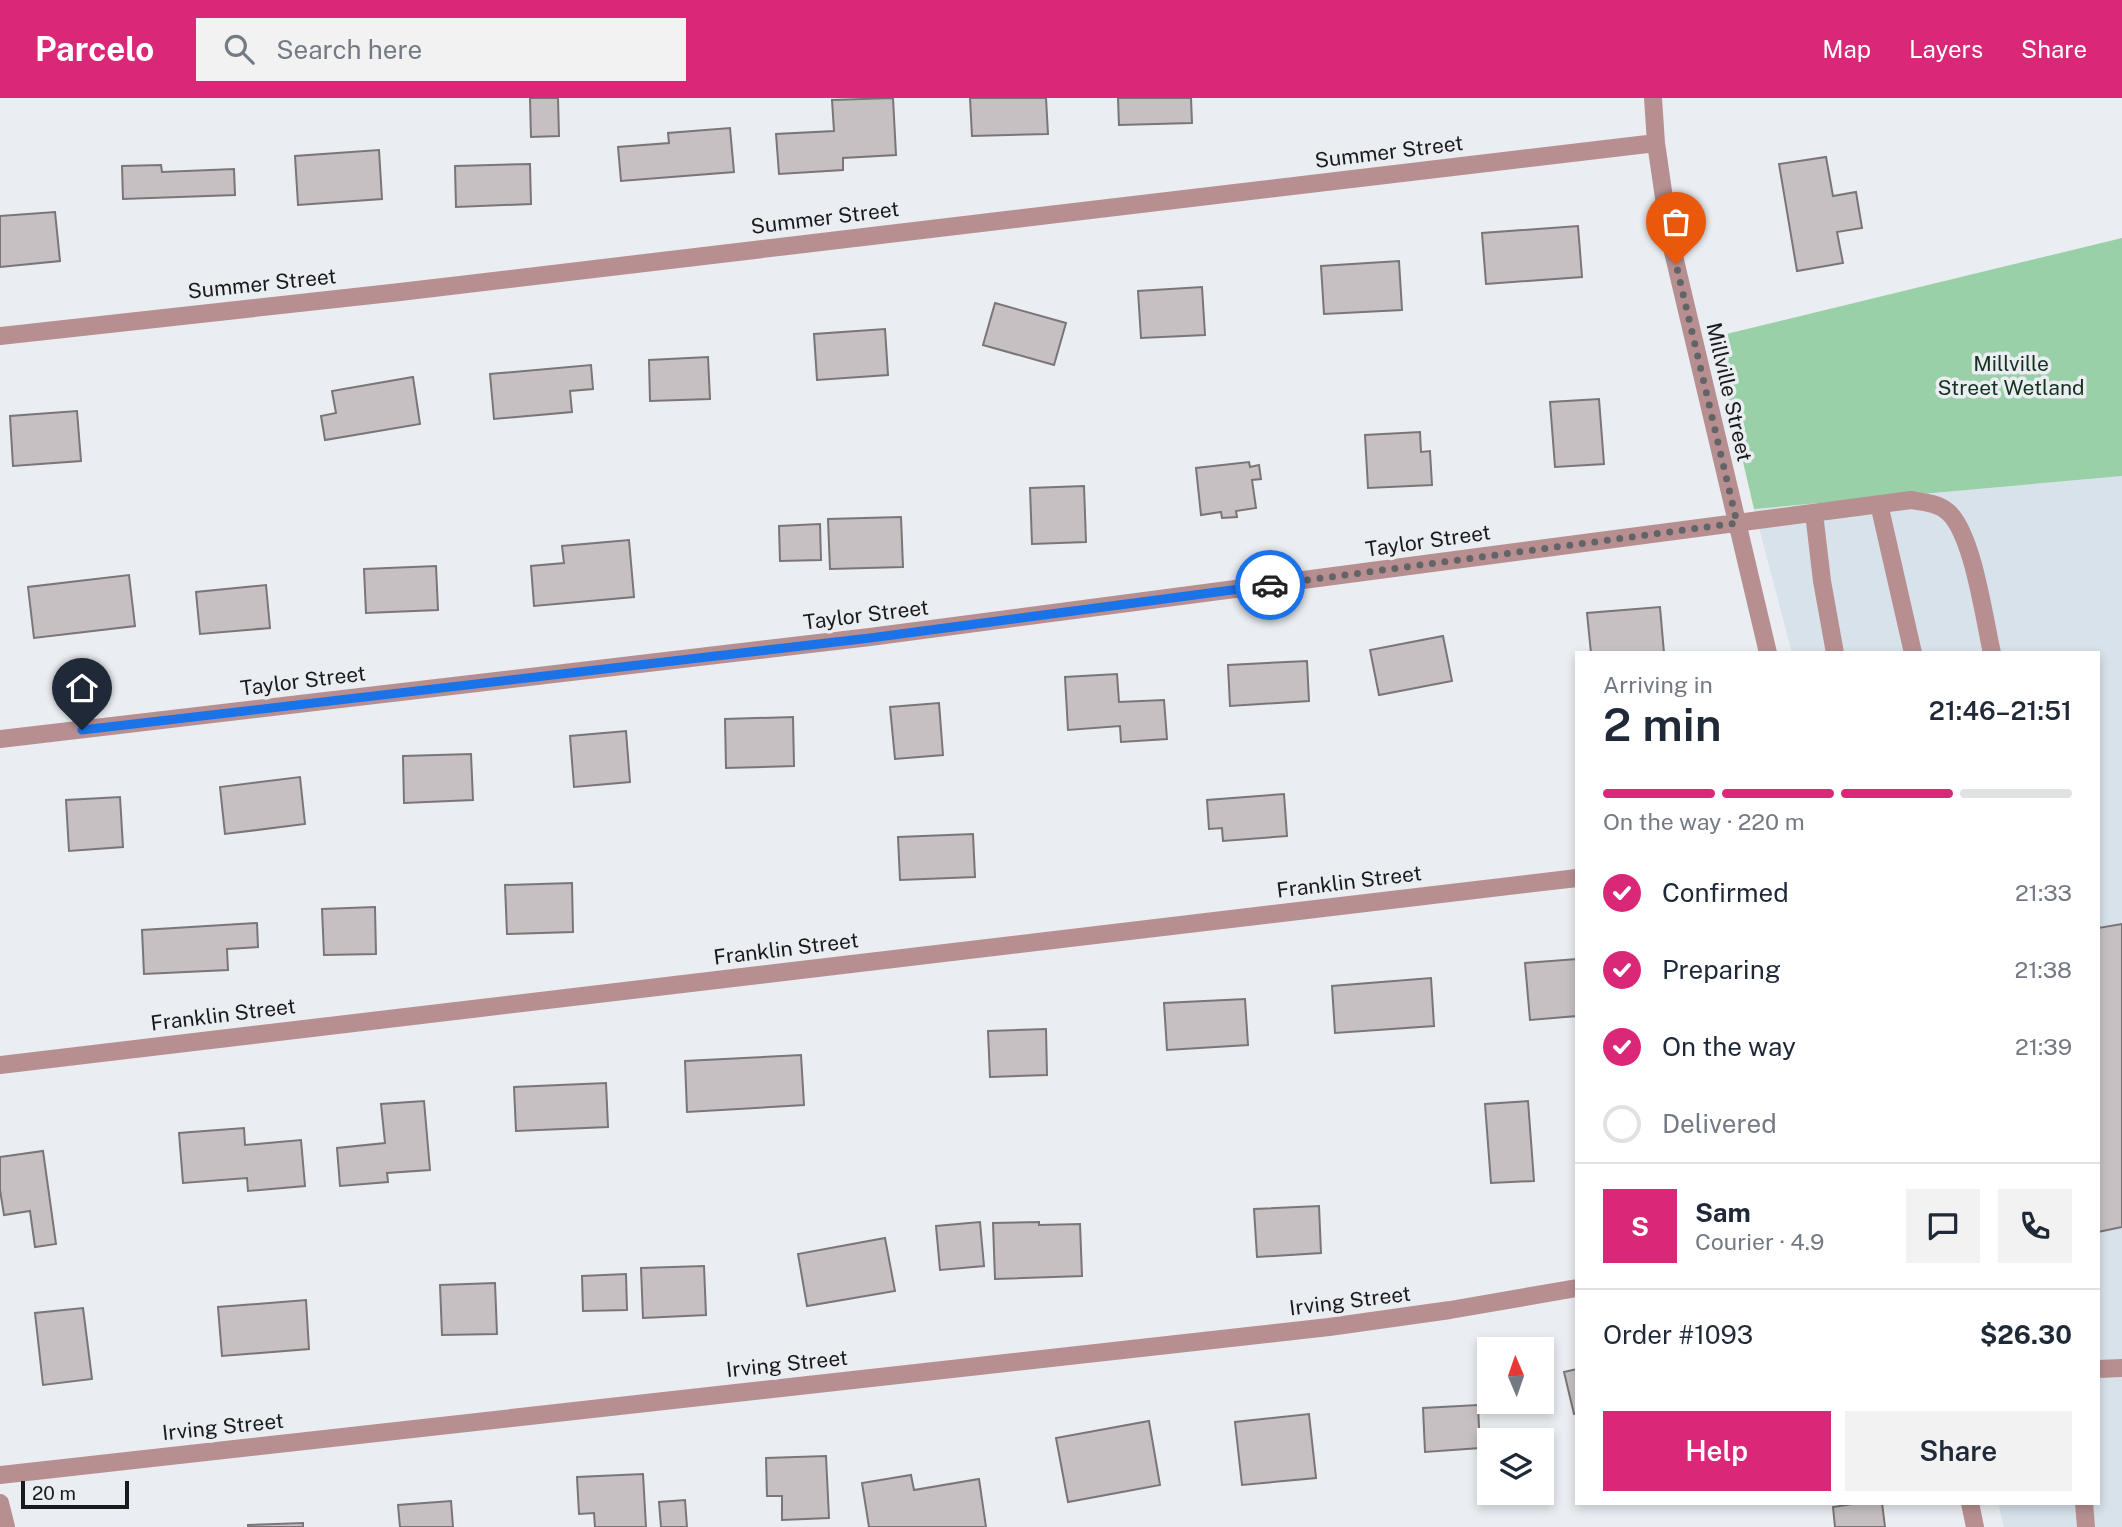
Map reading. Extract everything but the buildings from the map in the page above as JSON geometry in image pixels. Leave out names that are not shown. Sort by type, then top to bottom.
[{"type":"street","name":"Millville Street","points":[[1653,98],[1656,143],[1670,239],[1768,651]]},
{"type":"street","name":"Summer Street","points":[[0,336],[414,290],[1656,143]]},
{"type":"street","name":"Taylor Street","points":[[0,739],[870,638],[1911,500],[1931,503],[1947,510],[1960,526],[1968,545],[1992,651]]},
{"type":"street","points":[[1879,504],[1913,651]]},
{"type":"street","points":[[1814,513],[1822,581],[1835,651]]},
{"type":"street","name":"Franklin Street","points":[[0,1065],[1575,878]]},
{"type":"street","name":"Irving Street","points":[[0,1475],[1329,1327],[1575,1288]]},
{"type":"street","points":[[2100,1369],[2122,1368]]},
{"type":"street","points":[[0,1503],[6,1527]]},
{"type":"street","points":[[1970,1505],[1975,1527]]},
{"type":"street","points":[[2084,1505],[2086,1527]]},
{"type":"shaded area","points":[[2122,476],[2122,1527],[2004,1527],[1998,1505],[2100,1505],[2100,651],[1791,651],[1754,509]]},
{"type":"green space","name":"Millville Street Wetland","points":[[2122,238],[2122,476],[1754,509],[1714,337]]},
{"type":"way so far","points":[[1270,585],[1737,523],[1676,264]]},
{"type":"route","points":[[82,730],[870,638],[1270,585]]}]
